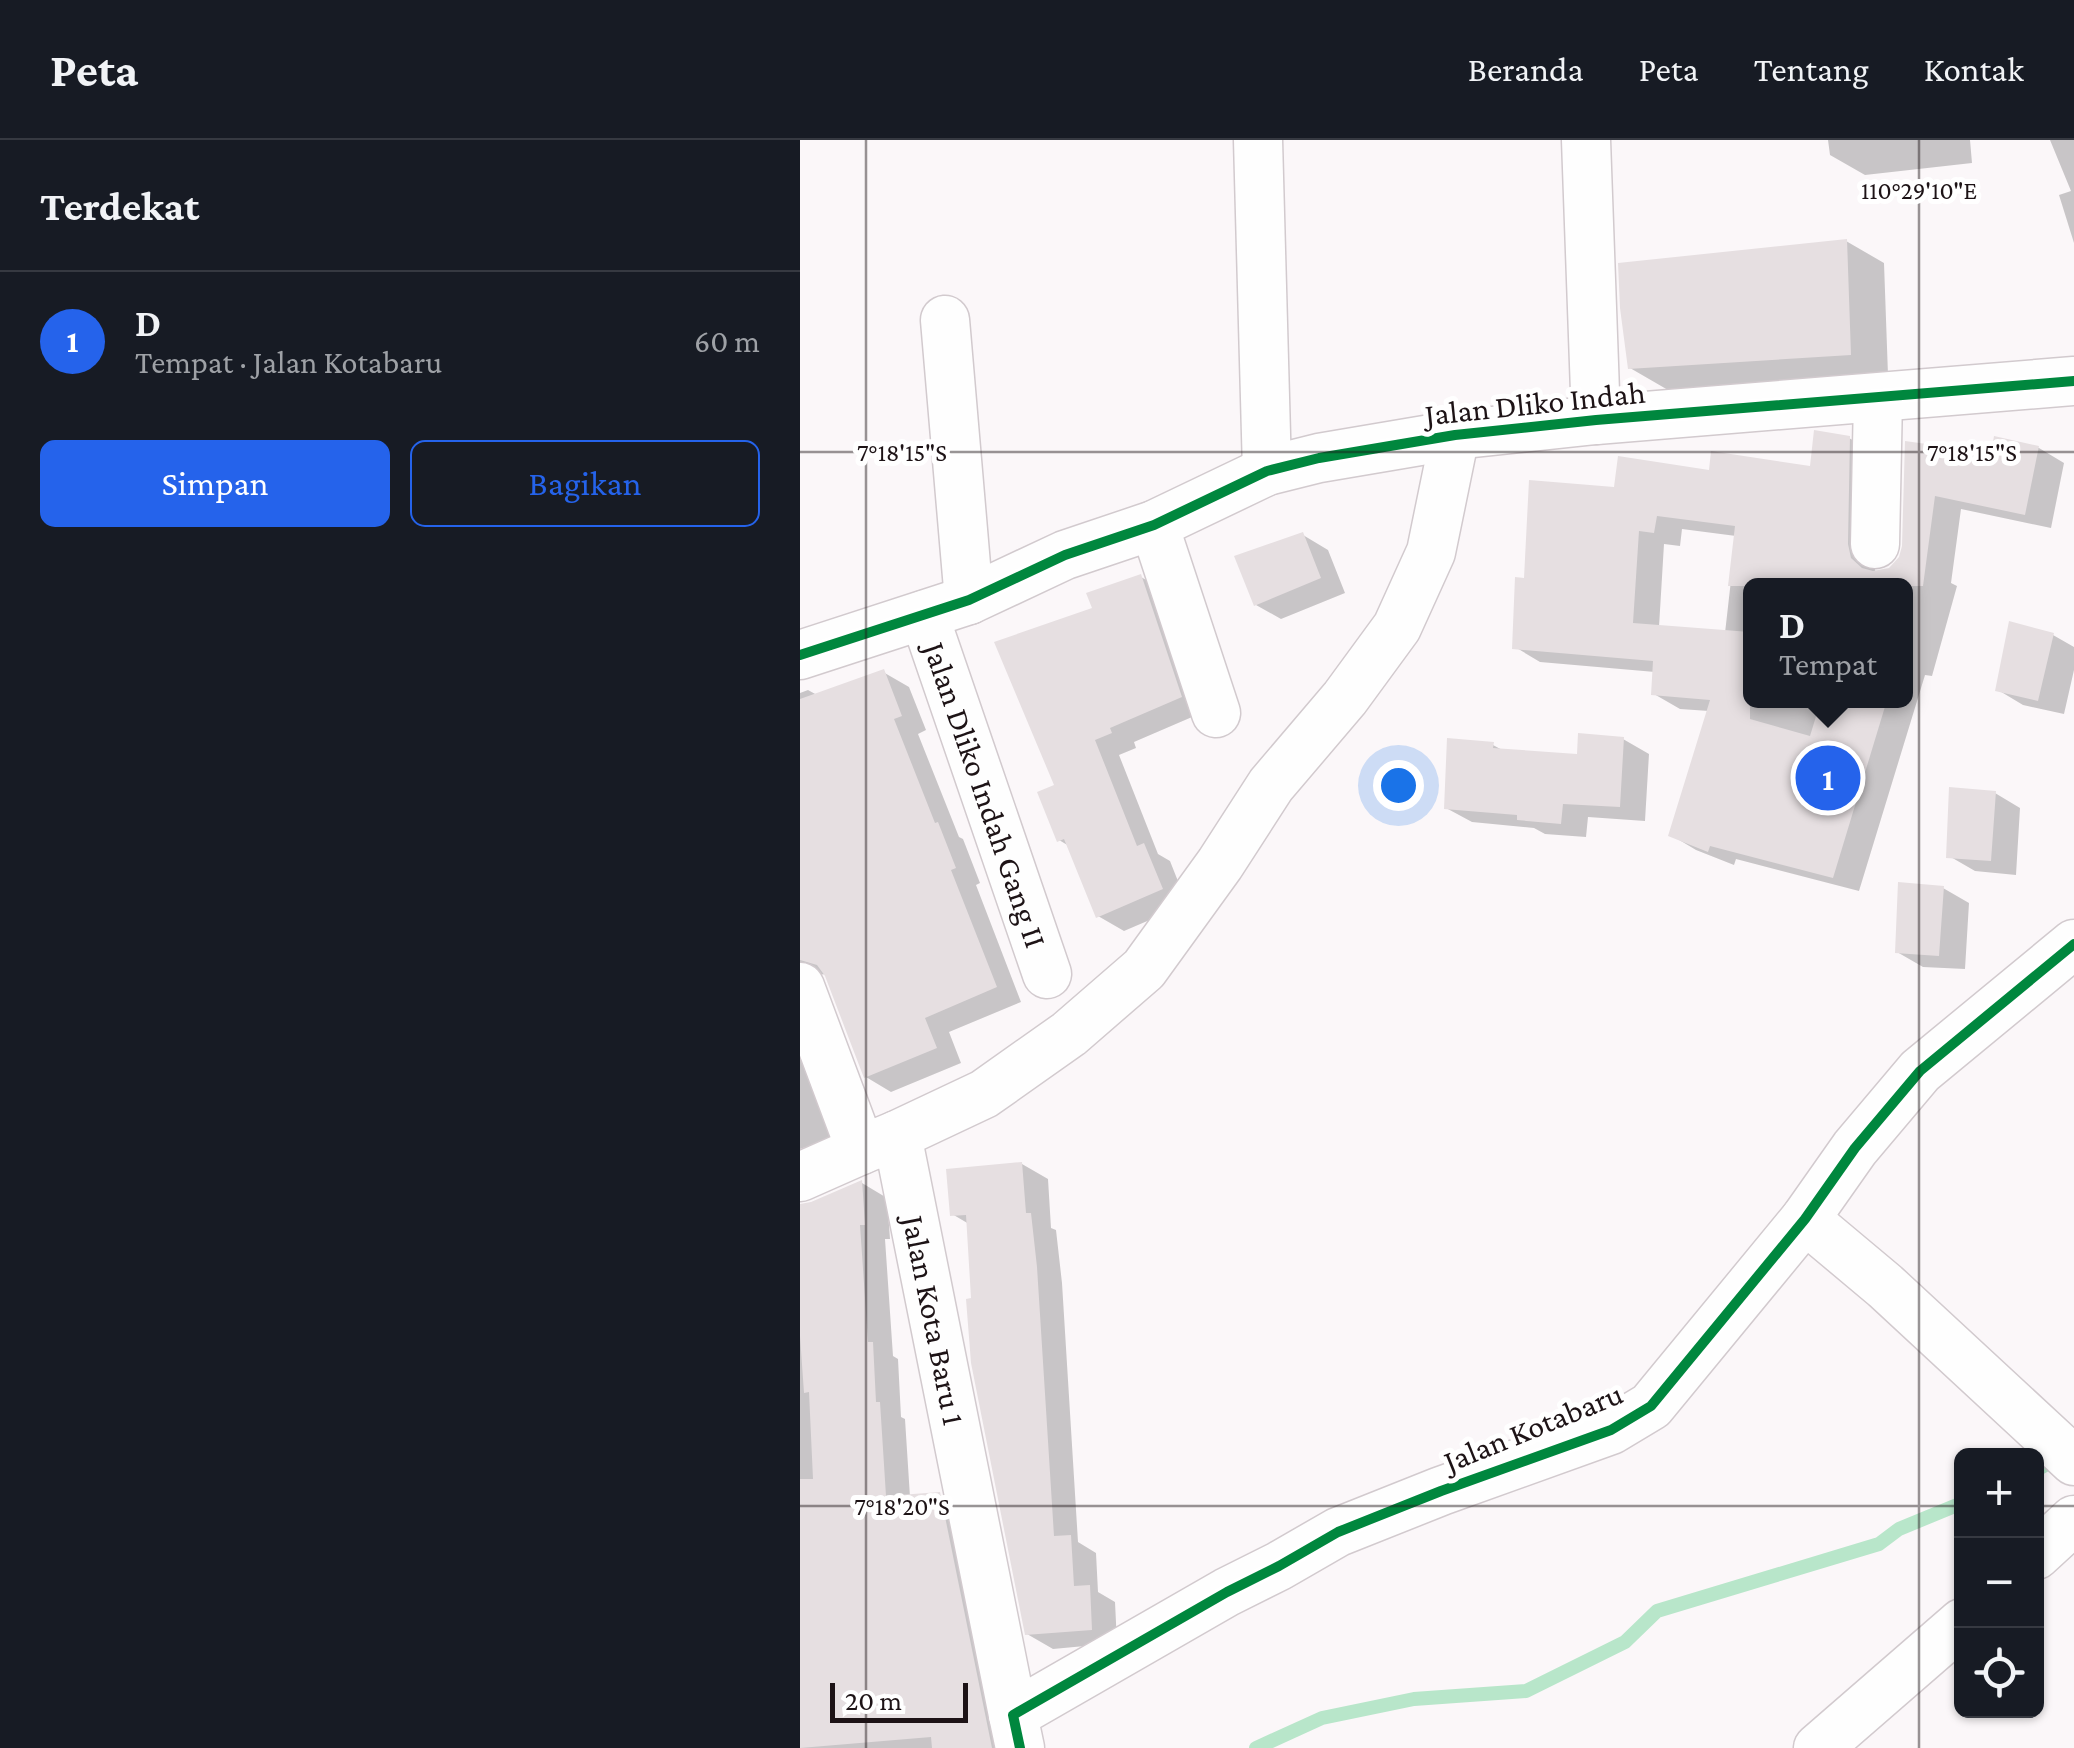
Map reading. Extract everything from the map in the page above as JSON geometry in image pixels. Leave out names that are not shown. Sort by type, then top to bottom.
[{"type":"street","points":[[1258,140],[1267,471]]},
{"type":"street","points":[[1586,140],[1596,420]]},
{"type":"street","points":[[945,320],[968,600]]},
{"type":"street","name":"Jalan Dliko Indah","points":[[800,655],[968,600],[1065,555],[1154,525],[1267,471],[1320,458],[1455,435],[1596,420],[2074,382]]},
{"type":"street","points":[[1875,544],[1878,398]]},
{"type":"street","points":[[800,1178],[984,1094],[1069,1034],[1144,969],[1271,785],[1345,698],[1397,627],[1431,552],[1455,435]]},
{"type":"street","points":[[1154,525],[1216,713]]},
{"type":"street","name":"Jalan Dliko Indah Gang II","points":[[924,615],[1048,974]]},
{"type":"street","name":"Jalan Kotabaru","points":[[1017,1731],[1227,1592],[1338,1532],[1611,1430],[1652,1406],[1804,1219],[1854,1148],[1920,1071],[2074,944]]},
{"type":"street","name":"Jalan Kota Baru 1","points":[[800,987],[879,1142],[1017,1731]]},
{"type":"street","points":[[1804,1219],[1885,1286],[2060,1448]]},
{"type":"street","points":[[2044,1547],[2074,1520]]},
{"type":"street","points":[[1818,1748],[1957,1628]]},
{"type":"building","points":[[1847,239],[1851,355],[1628,369],[1618,263]]},
{"type":"building","points":[[1814,430],[1850,436],[1848,544],[1851,558],[1862,568],[1873,571],[1889,568],[1899,557],[1902,546],[1905,441],[1991,453],[1994,436],[2039,446],[2025,515],[1935,496],[1923,586],[1913,586],[1913,578],[1743,578],[1743,586],[1728,586],[1735,526],[1657,516],[1654,533],[1639,531],[1633,623],[1743,631],[1743,708],[1750,708],[1750,719],[1810,736],[1819,708],[1885,708],[1833,878],[1710,846],[1708,852],[1668,836],[1710,700],[1651,695],[1653,661],[1512,649],[1515,577],[1524,578],[1529,480],[1614,487],[1618,456],[1709,470],[1711,451],[1810,466]]},
{"type":"building","points":[[1303,532],[1321,578],[1254,606],[1234,556]]},
{"type":"building","points":[[1141,574],[1182,697],[1110,728],[1112,733],[1095,740],[1137,846],[1144,843],[1163,889],[1096,918],[1064,839],[1057,842],[1037,792],[1054,785],[994,642],[1092,608],[1086,593]]},
{"type":"building","points":[[2009,621],[2054,633],[2038,701],[1995,691]]},
{"type":"building","points":[[884,669],[902,716],[894,719],[956,868],[951,870],[997,987],[925,1018],[937,1048],[864,1078],[825,976],[817,965],[800,960],[800,699]]},
{"type":"building","points":[[1578,733],[1624,737],[1620,807],[1563,804],[1561,824],[1517,820],[1517,815],[1444,809],[1447,738],[1494,742],[1493,748],[1577,754]]},
{"type":"building","points":[[1949,787],[1996,791],[1991,861],[1946,858]]},
{"type":"building","points":[[1898,882],[1944,886],[1939,956],[1895,953]]},
{"type":"building","points":[[1022,1162],[1026,1213],[1031,1213],[1037,1267],[1054,1536],[1071,1535],[1074,1586],[1090,1585],[1092,1630],[1025,1635],[971,1363],[966,1215],[950,1216],[946,1169]]},
{"type":"building","points":[[862,1180],[865,1225],[860,1225],[868,1342],[873,1342],[886,1496],[940,1492],[992,1748],[932,1748],[931,1737],[800,1748],[800,1479],[813,1479],[809,1392],[804,1393],[800,1336],[800,1204]]},
{"type":"waterway","points":[[2044,1466],[2060,1457]]},
{"type":"waterway","points":[[1256,1748],[1322,1718],[1414,1699],[1526,1691],[1625,1642],[1657,1611],[1879,1544],[1899,1529],[1954,1506]]},
{"type":"cycle path","points":[[800,655],[969,600],[1065,555],[1154,525],[1267,471],[1319,458],[1455,435],[1596,420],[2074,381]]},
{"type":"cycle path","points":[[1020,1748],[1013,1715],[1227,1592],[1338,1532],[1611,1430],[1651,1406],[1920,1071],[2074,944]]},
{"type":"place","name":"D","points":[[1828,778]]}]
